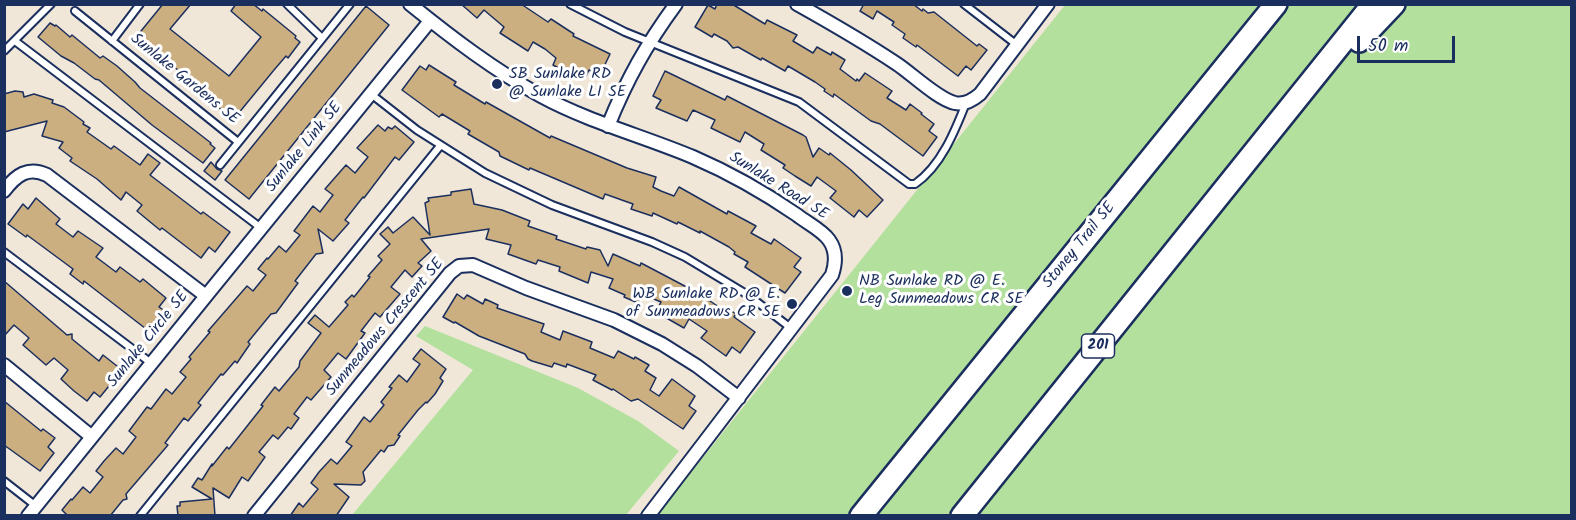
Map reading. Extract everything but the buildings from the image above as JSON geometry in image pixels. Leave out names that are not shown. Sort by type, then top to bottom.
[{"type":"highway","points":[[1114,204],[1265,4]]},
{"type":"highway","name":"Stoney Trail SE","points":[[861,516],[1276,4]]},
{"type":"highway","name":"201","points":[[962,516],[1373,4]]},
{"type":"highway","points":[[1234,176],[1394,4]]},
{"type":"street","name":"Sunlake Road SE","points":[[410,4],[483,62],[517,82],[551,101],[608,126],[721,170],[789,210],[829,240],[836,257],[832,275],[648,516]]},
{"type":"street","points":[[608,126],[629,77],[649,41],[676,4]]},
{"type":"street","points":[[797,4],[854,36],[899,65],[946,100],[954,103],[971,101],[980,94],[1048,4]]},
{"type":"street","name":"Sunlake Link SE","points":[[206,296],[430,21]]},
{"type":"street","name":"Sunlake Circle SE","points":[[4,191],[20,174],[34,171],[47,176],[206,296],[32,511]]},
{"type":"street","name":"Sunmeadows Crescent SE","points":[[254,516],[450,273],[459,266],[473,265],[638,331],[683,357],[739,398]]},
{"type":"street","points":[[4,365],[92,437]]},
{"type":"lane","points":[[4,51],[51,4]]},
{"type":"lane","name":"Sunlake Gardens SE","points":[[112,40],[140,4]]},
{"type":"lane","points":[[287,4],[322,38]]},
{"type":"lane","name":"Sunlake Gardens SE","points":[[220,165],[350,4]]},
{"type":"lane","points":[[570,4],[615,27],[799,102],[909,184],[915,184],[923,179],[942,153],[952,137],[966,102]]},
{"type":"lane","points":[[964,4],[1017,45]]},
{"type":"lane","name":"Sunlake Gardens SE","points":[[75,11],[238,142]]},
{"type":"lane","points":[[15,41],[262,228]]},
{"type":"lane","points":[[370,94],[441,146],[485,172],[552,205],[652,242],[685,257],[748,295],[792,329]]},
{"type":"lane","points":[[140,516],[441,146]]},
{"type":"lane","points":[[4,252],[151,363]]},
{"type":"lane","points":[[4,481],[32,511]]},
{"type":"green space","points":[[1065,5],[1571,5],[1571,515],[656,516]]},
{"type":"green space","points":[[425,326],[578,388],[638,421],[679,451],[626,515],[352,515],[473,370],[416,336]]},
{"type":"place","name":"SB Sunlake RD @ Sunlake LI SE","points":[[497,84]]},
{"type":"place","name":"NB Sunlake RD @ E. Leg Sunmeadows CR SE","points":[[847,291]]},
{"type":"place","name":"WB Sunlake RD @ E. of Sunmeadows CR SE","points":[[792,304]]}]
